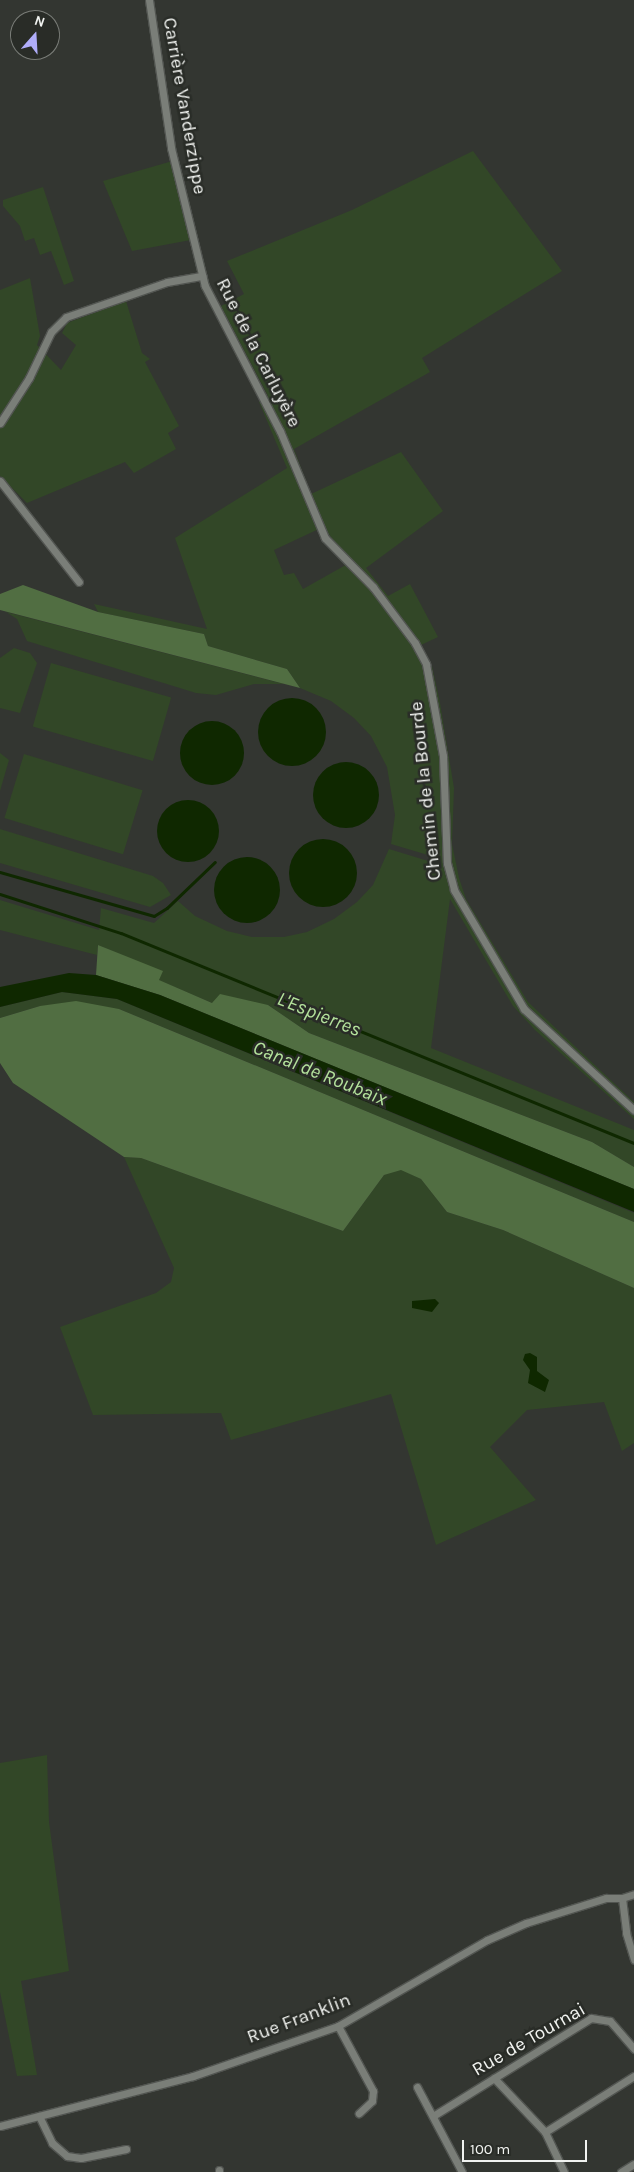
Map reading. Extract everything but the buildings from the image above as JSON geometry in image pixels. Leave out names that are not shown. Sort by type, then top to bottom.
[{"type":"street","name":"Carrière Vanderzippe","points":[[149,0],[171,148],[202,276]]},
{"type":"street","name":"Rue de la Carluyère","points":[[0,423],[29,378],[51,332],[66,317],[167,282],[202,276],[280,431],[325,538],[373,587],[414,643]]},
{"type":"street","points":[[0,481],[79,582]]},
{"type":"street","name":"Chemin de la Bourde","points":[[414,643],[428,670],[442,747],[447,863],[454,890],[524,1009],[634,1110]]},
{"type":"street","name":"Rue Franklin","points":[[0,2126],[193,2076],[338,2026],[487,1940],[535,1920],[606,1898],[622,1898],[634,1894]]},
{"type":"street","points":[[622,1898],[626,1933],[634,1960]]},
{"type":"street","name":"Rue de Tournai","points":[[433,2116],[596,2017],[614,2024],[634,2049]]},
{"type":"street","points":[[338,2026],[373,2091],[372,2102],[359,2113]]},
{"type":"street","points":[[545,2132],[634,2076]]},
{"type":"street","points":[[494,2078],[545,2132],[564,2172]]},
{"type":"street","points":[[417,2087],[462,2172]]},
{"type":"street","points":[[40,2116],[52,2143],[67,2156],[81,2158],[126,2149]]},
{"type":"street","points":[[621,2172],[634,2164]]},
{"type":"shaded area","points":[[473,151],[562,271],[422,358],[430,372],[294,449],[311,494],[401,452],[443,511],[366,568],[388,596],[410,584],[438,637],[421,645],[432,666],[454,788],[452,844],[459,878],[466,899],[528,1002],[634,1102],[634,1119],[535,1030],[513,1006],[450,899],[431,1048],[634,1130],[634,1167],[592,1142],[309,1033],[268,1005],[212,1003],[158,980],[162,972],[98,945],[97,955],[0,930],[0,900],[99,930],[101,908],[154,923],[178,901],[195,916],[227,931],[252,937],[284,937],[307,932],[334,919],[357,902],[373,885],[389,849],[438,864],[438,858],[391,844],[395,815],[387,767],[371,736],[354,718],[331,701],[300,688],[287,669],[208,646],[204,634],[98,612],[94,604],[207,629],[175,538],[287,468],[259,402],[268,396],[221,306],[244,294],[227,261],[352,210]],"holes":[[[323,527],[351,562],[303,589],[294,573],[284,575],[274,550]]]},
{"type":"shaded area","points":[[176,160],[196,239],[132,251],[103,181]]},
{"type":"shaded area","points":[[43,187],[74,281],[64,285],[51,251],[40,255],[34,238],[25,241],[20,226],[3,206],[3,200]]},
{"type":"shaded area","points":[[30,278],[40,336],[37,345],[61,370],[76,345],[62,333],[67,323],[126,301],[142,353],[150,359],[145,362],[179,426],[168,433],[176,449],[134,473],[125,462],[27,503],[0,476],[0,290]]},
{"type":"shaded area","points":[[23,585],[98,612],[204,634],[208,646],[287,669],[300,688],[0,610],[0,594]]},
{"type":"shaded area","points":[[6,612],[284,684],[254,684],[216,695],[196,693],[27,641],[17,619]]},
{"type":"shaded area","points":[[14,648],[30,653],[37,663],[20,713],[0,708],[0,658]]},
{"type":"shaded area","points":[[51,663],[171,697],[153,761],[33,726]]},
{"type":"shaded area","points":[[0,753],[9,760],[0,791]]},
{"type":"shaded area","points":[[24,754],[143,790],[123,854],[4,818]]},
{"type":"shaded area","points":[[0,829],[153,876],[163,883],[171,895],[150,907],[0,863]]},
{"type":"shaded area","points":[[98,945],[163,971],[159,980],[212,1003],[220,994],[268,1005],[309,1033],[592,1142],[634,1167],[634,1189],[160,995],[96,975]]},
{"type":"shaded area","points":[[62,992],[117,999],[634,1213],[634,1222],[119,1009],[40,1006],[0,1018],[0,1007]]},
{"type":"shaded area","points":[[76,1001],[119,1009],[634,1222],[634,1288],[503,1230],[447,1212],[421,1179],[401,1170],[384,1175],[343,1231],[141,1158],[124,1157],[13,1083],[0,1063],[0,1018],[40,1006]]},
{"type":"shaded area","points":[[124,1157],[141,1158],[343,1231],[384,1175],[401,1169],[421,1179],[447,1212],[503,1230],[634,1288],[634,1443],[622,1451],[604,1402],[527,1410],[490,1447],[536,1500],[436,1545],[391,1394],[231,1440],[221,1413],[93,1415],[60,1327],[156,1293],[171,1282],[174,1268]]},
{"type":"shaded area","points":[[47,1755],[49,1822],[69,1971],[21,1981],[37,2075],[17,2076],[0,1992],[0,1763]]},
{"type":"water","points":[[292,698],[305,701],[316,708],[323,719],[326,732],[323,745],[316,756],[305,763],[292,766],[279,763],[268,756],[261,745],[258,732],[261,719],[268,708],[279,701]]},
{"type":"water","points":[[206,721],[218,721],[235,730],[242,741],[244,753],[242,765],[235,776],[218,785],[206,785],[194,780],[185,771],[180,759],[180,747],[185,735],[194,726]]},
{"type":"water","points":[[352,762],[370,771],[377,782],[379,795],[377,808],[370,819],[359,826],[340,828],[322,819],[315,808],[313,789],[322,771],[333,764]]},
{"type":"water","points":[[182,800],[194,800],[210,809],[217,819],[219,831],[217,843],[210,853],[194,862],[182,862],[171,857],[162,848],[157,837],[157,825],[162,814],[171,805]]},
{"type":"water","points":[[323,839],[336,842],[347,849],[354,860],[357,873],[354,886],[347,897],[336,904],[323,907],[310,904],[299,897],[292,886],[289,873],[292,860],[299,849],[310,842]]},
{"type":"water","points":[[247,857],[260,859],[270,867],[278,877],[280,890],[278,903],[270,913],[260,921],[247,923],[234,921],[224,913],[216,903],[214,890],[216,877],[224,867],[234,859]]},
{"type":"water","name":"Canal de Roubaix","points":[[69,973],[96,975],[160,995],[634,1189],[634,1212],[117,999],[62,992],[0,1007],[0,987]]},
{"type":"water","points":[[435,1299],[439,1303],[432,1312],[412,1308],[412,1301]]},
{"type":"water","points":[[530,1353],[537,1357],[537,1371],[549,1380],[545,1392],[528,1383],[530,1370],[523,1360],[525,1354]]},
{"type":"waterway","points":[[0,872],[154,916],[167,908],[215,862]]},
{"type":"waterway","name":"L'Espierres","points":[[0,894],[121,933],[634,1143]]}]
